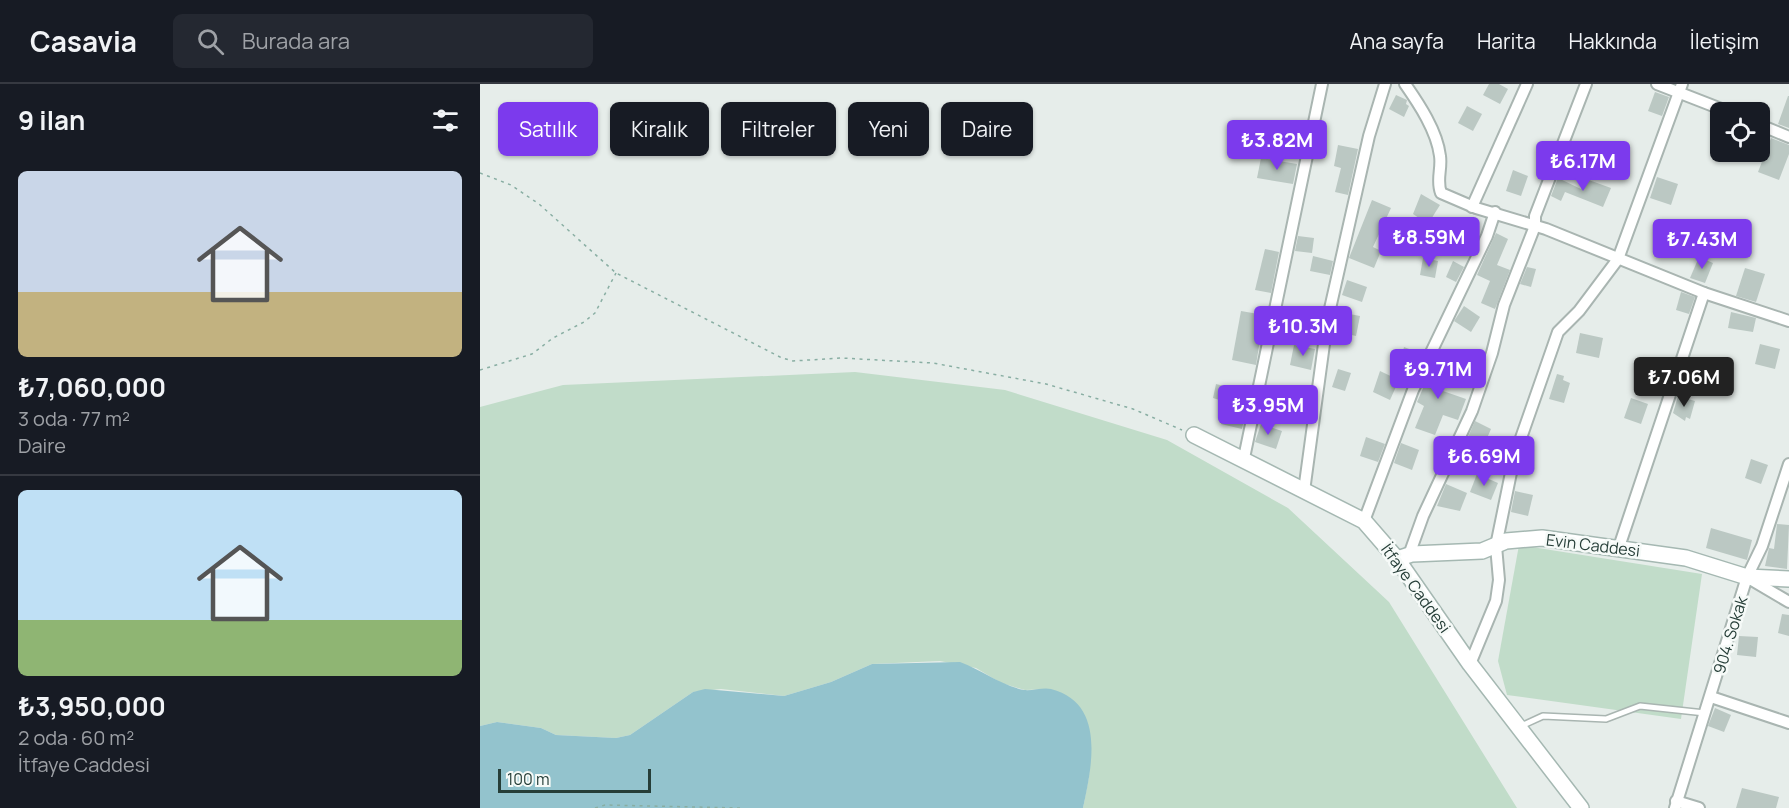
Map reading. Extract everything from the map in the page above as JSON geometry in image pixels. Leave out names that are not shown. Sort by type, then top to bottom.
[{"type":"street","points":[[1244,458],[1322,84]]},
{"type":"street","points":[[1304,491],[1326,322],[1369,136],[1385,84]]},
{"type":"street","points":[[1405,84],[1437,143],[1441,158],[1438,183],[1441,193],[1472,207],[1495,212],[1535,226],[1704,292],[1789,321]]},
{"type":"street","points":[[1472,207],[1527,84]]},
{"type":"street","points":[[1403,557],[1472,411],[1492,353],[1504,305],[1535,226],[1535,216],[1586,84]]},
{"type":"street","points":[[1657,84],[1680,88],[1710,103]]},
{"type":"street","points":[[1470,664],[1496,601],[1499,580],[1496,546],[1514,458],[1558,332],[1579,311],[1618,259],[1680,88]]},
{"type":"street","points":[[1770,129],[1789,137]]},
{"type":"street","points":[[1364,521],[1413,390],[1486,236],[1495,212]]},
{"type":"street","points":[[1619,547],[1704,292]]},
{"type":"street","name":"İtfaye Caddesi","points":[[1194,435],[1244,458],[1364,521],[1403,557],[1470,664],[1517,728],[1581,808]]},
{"type":"street","name":"904. Sokak","points":[[1676,805],[1747,577],[1761,546],[1788,471]]},
{"type":"street","name":"Evin Caddesi","points":[[1403,557],[1482,551],[1506,541],[1542,538],[1619,547],[1702,562],[1747,577],[1789,579]]},
{"type":"street","points":[[1747,577],[1789,602]]},
{"type":"street","points":[[1711,697],[1789,723]]},
{"type":"street","points":[[1676,805],[1699,808]]},
{"type":"lane","points":[[1517,728],[1543,716],[1606,719],[1640,706],[1705,713]]},
{"type":"path","points":[[480,172],[511,185],[539,204],[616,273],[782,358],[793,360],[841,358],[933,363],[956,367],[1046,384],[1133,409],[1194,435]]},
{"type":"path","points":[[480,370],[532,354],[553,338],[584,322],[595,313],[616,273]]},
{"type":"path","points":[[595,808],[605,805],[741,808]]},
{"type":"green space","points":[[855,372],[1005,390],[1167,440],[1288,508],[1389,602],[1517,808],[1083,808],[1089,777],[1091,743],[1050,689],[1025,690],[1001,683],[976,668],[940,661],[872,664],[831,682],[784,696],[721,689],[693,692],[630,735],[616,738],[556,735],[541,728],[497,722],[480,726],[480,407],[563,385]]},
{"type":"green space","points":[[1519,545],[1702,574],[1681,719],[1507,695],[1498,661]]},
{"type":"water","points":[[960,662],[1015,688],[1051,689],[1069,696],[1080,708],[1088,722],[1091,738],[1090,774],[1083,808],[480,808],[480,726],[497,722],[541,728],[556,735],[616,738],[630,735],[693,692],[705,689],[784,696],[831,682],[872,664]]},
{"type":"building","points":[[1489,84],[1499,84],[1508,89],[1500,104],[1483,95]]},
{"type":"building","points":[[1655,92],[1669,97],[1662,116],[1648,111]]},
{"type":"building","points":[[1396,95],[1407,100],[1406,104],[1409,106],[1404,117],[1389,109]]},
{"type":"building","points":[[1789,96],[1789,128],[1778,124]]},
{"type":"building","points":[[1467,106],[1482,114],[1473,131],[1458,123]]},
{"type":"building","points":[[1771,138],[1789,145],[1789,154],[1779,180],[1758,172],[1762,162],[1770,162]]},
{"type":"building","points":[[1338,145],[1358,149],[1348,195],[1335,192],[1341,168],[1334,166]]},
{"type":"building","points":[[1261,158],[1297,164],[1293,184],[1257,178]]},
{"type":"building","points":[[1513,170],[1528,176],[1521,196],[1506,191]]},
{"type":"building","points":[[1657,177],[1678,184],[1671,205],[1650,198]]},
{"type":"building","points":[[1558,178],[1581,189],[1586,179],[1611,188],[1603,207],[1565,192],[1561,201],[1551,196]]},
{"type":"building","points":[[1421,194],[1440,205],[1428,224],[1413,214]]},
{"type":"building","points":[[1372,200],[1391,208],[1373,247],[1381,251],[1374,268],[1349,258]]},
{"type":"building","points":[[1496,233],[1508,239],[1497,265],[1510,270],[1495,309],[1481,303],[1490,281],[1477,275]]},
{"type":"building","points":[[1298,236],[1314,238],[1312,253],[1295,251]]},
{"type":"building","points":[[1265,249],[1279,252],[1271,293],[1255,290]]},
{"type":"building","points":[[1313,256],[1333,261],[1330,275],[1310,271]]},
{"type":"building","points":[[1699,257],[1713,263],[1705,283],[1690,278]]},
{"type":"building","points":[[1423,258],[1438,261],[1435,278],[1420,275]]},
{"type":"building","points":[[1453,261],[1464,267],[1456,282],[1446,277]]},
{"type":"building","points":[[1527,267],[1536,269],[1531,287],[1520,284]]},
{"type":"building","points":[[1745,268],[1765,274],[1756,302],[1736,296]]},
{"type":"building","points":[[1347,280],[1367,287],[1362,302],[1342,295]]},
{"type":"building","points":[[1681,292],[1695,297],[1689,314],[1676,310]]},
{"type":"building","points":[[1464,306],[1480,317],[1471,332],[1454,321]]},
{"type":"building","points":[[1241,311],[1264,315],[1256,365],[1232,360]]},
{"type":"building","points":[[1339,312],[1360,316],[1356,336],[1335,331]]},
{"type":"building","points":[[1731,312],[1756,318],[1753,332],[1728,328]]},
{"type":"building","points":[[1580,333],[1603,338],[1599,358],[1576,353]]},
{"type":"building","points":[[1760,344],[1780,349],[1775,369],[1755,364]]},
{"type":"building","points":[[1294,345],[1315,349],[1311,370],[1290,365]]},
{"type":"building","points":[[1404,347],[1422,354],[1413,373],[1399,367]]},
{"type":"building","points":[[1435,361],[1452,367],[1443,391],[1466,399],[1458,420],[1443,415],[1435,435],[1415,428],[1424,406],[1417,402]]},
{"type":"building","points":[[1338,369],[1351,373],[1345,391],[1332,387]]},
{"type":"building","points":[[1380,371],[1399,380],[1390,400],[1373,392]]},
{"type":"building","points":[[1557,374],[1564,376],[1563,380],[1570,383],[1564,403],[1549,399]]},
{"type":"building","points":[[1216,384],[1244,391],[1240,410],[1246,411],[1242,429],[1221,424],[1226,402],[1213,398]]},
{"type":"building","points":[[1678,396],[1695,401],[1690,419],[1686,417],[1685,421],[1673,413]]},
{"type":"building","points":[[1631,398],[1648,404],[1641,424],[1624,418]]},
{"type":"building","points":[[1475,421],[1491,429],[1484,445],[1468,437]]},
{"type":"building","points":[[1261,424],[1282,431],[1276,449],[1255,442]]},
{"type":"building","points":[[1366,437],[1385,444],[1378,462],[1360,456]]},
{"type":"building","points":[[1401,443],[1419,450],[1412,470],[1394,463]]},
{"type":"building","points":[[1751,459],[1768,465],[1761,484],[1745,478]]},
{"type":"building","points":[[1477,474],[1498,483],[1491,500],[1470,492]]},
{"type":"building","points":[[1446,484],[1467,493],[1460,511],[1437,506]]},
{"type":"building","points":[[1515,491],[1533,495],[1528,516],[1511,512]]},
{"type":"building","points":[[1777,524],[1789,525],[1787,569],[1765,566],[1769,548],[1774,549]]},
{"type":"building","points":[[1711,528],[1752,540],[1747,560],[1706,548]]},
{"type":"building","points":[[1782,614],[1789,615],[1789,636],[1778,633]]},
{"type":"building","points":[[1739,636],[1758,637],[1756,657],[1737,655]]},
{"type":"building","points":[[1715,708],[1731,715],[1724,732],[1708,726]]},
{"type":"building","points":[[1742,788],[1779,797],[1776,808],[1736,808]]}]
